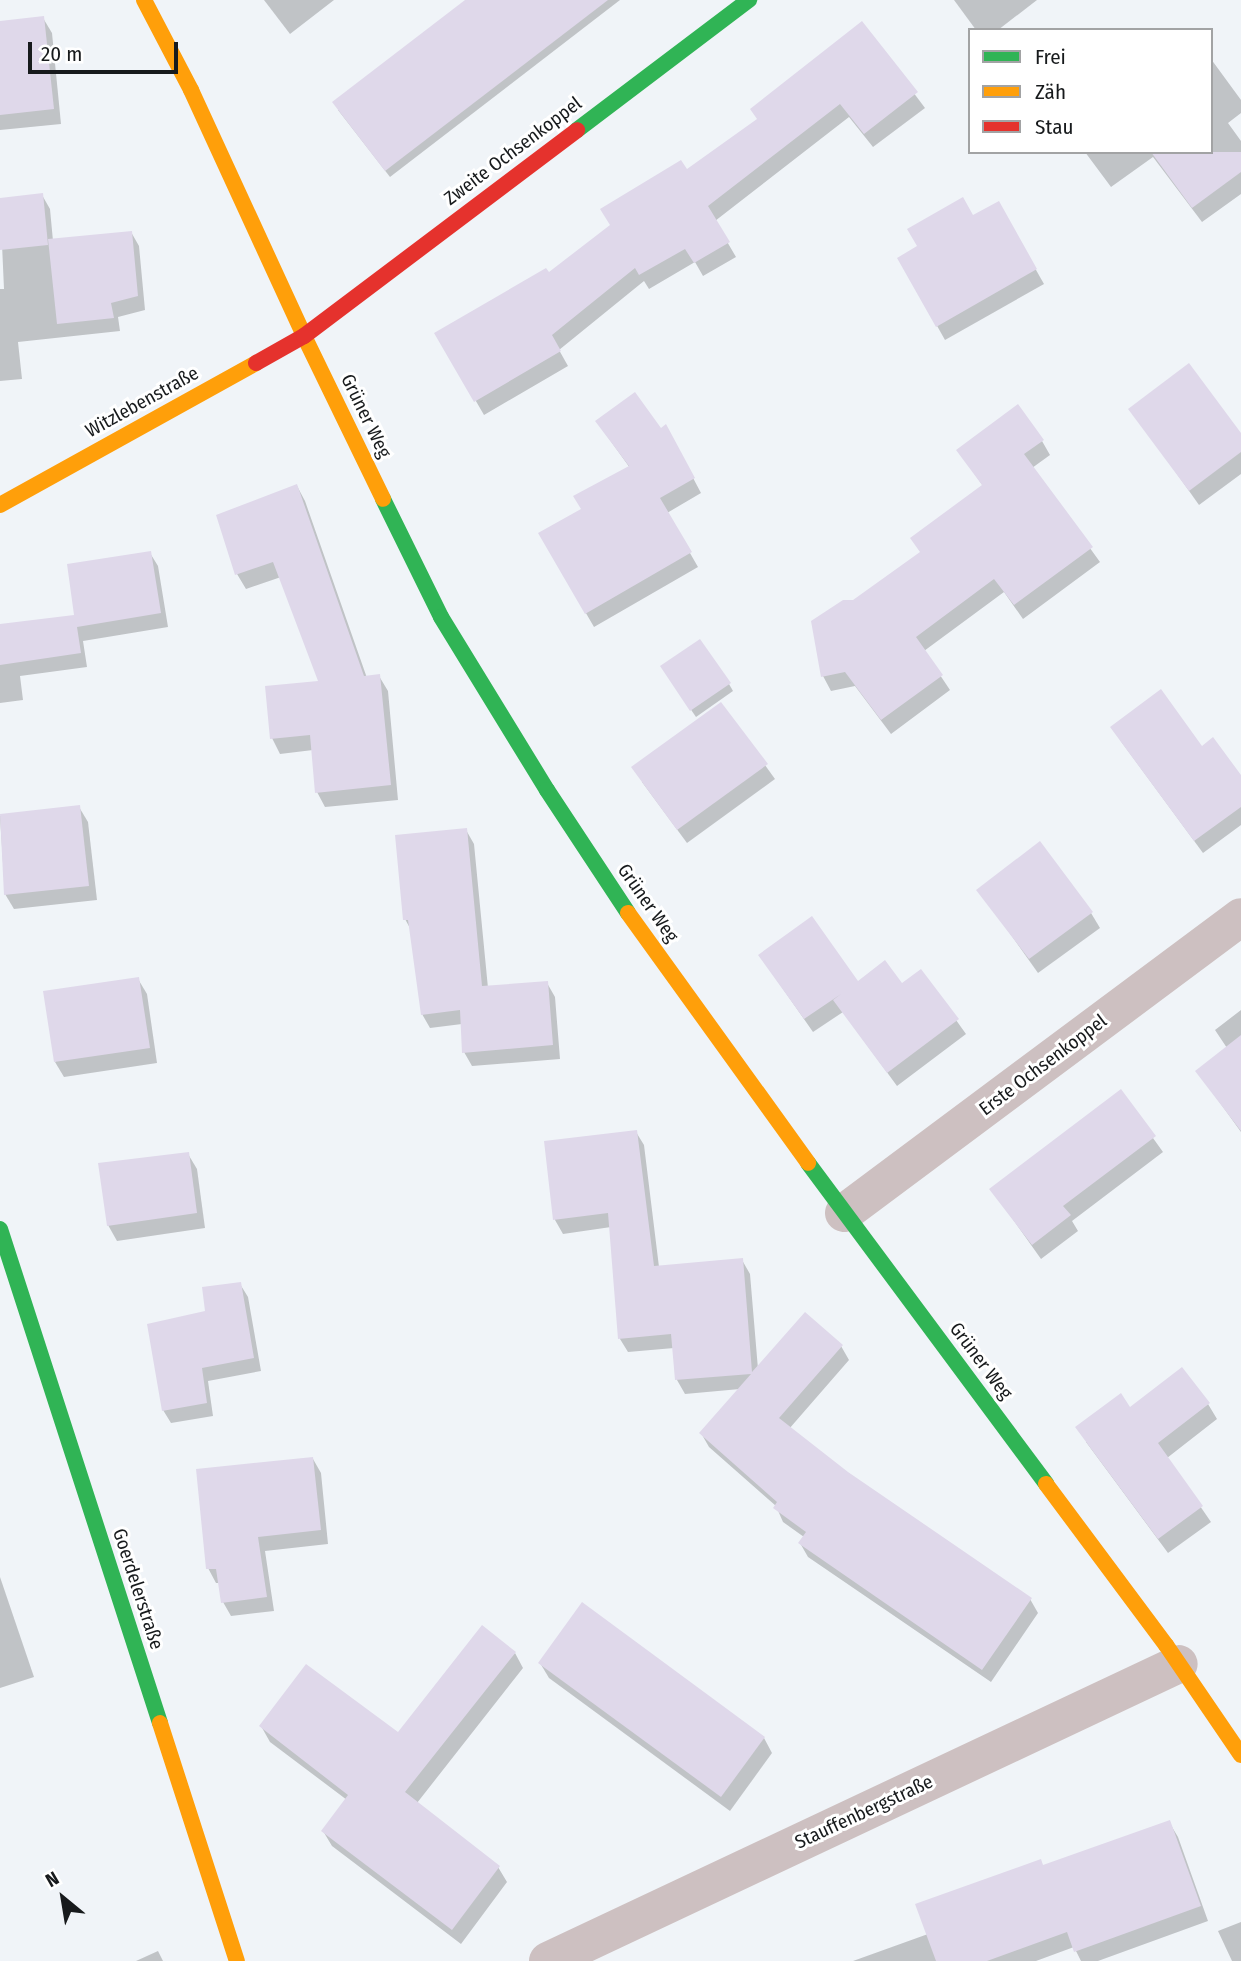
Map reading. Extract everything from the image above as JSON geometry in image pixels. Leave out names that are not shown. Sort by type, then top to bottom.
[{"type":"street","name":"Grüner Weg","points":[[144,0],[191,90],[304,336],[441,617],[540,778],[612,891],[844,1213],[1179,1664],[1241,1755]]},
{"type":"street","name":"Zweite Ochsenkoppel","points":[[304,336],[749,0]]},
{"type":"street","name":"Witzlebenstraße","points":[[0,505],[304,336]]},
{"type":"street","name":"Erste Ochsenkoppel","points":[[844,1213],[1241,917]]},
{"type":"street","name":"Goerdelerstraße","points":[[0,1229],[237,1961]]},
{"type":"street","name":"Stauffenbergstraße","points":[[548,1961],[1179,1664]]},
{"type":"building","points":[[465,0],[608,0],[385,171],[332,102]]},
{"type":"building","points":[[44,16],[54,109],[0,115],[0,21]]},
{"type":"building","points":[[862,21],[918,92],[864,134],[840,104],[708,206],[730,242],[694,263],[685,249],[639,275],[635,268],[552,335],[561,351],[474,402],[434,333],[546,268],[549,272],[610,225],[600,209],[681,160],[687,169],[757,119],[750,109]]},
{"type":"building","points":[[1241,152],[1241,172],[1192,208],[1152,154]]},
{"type":"building","points":[[43,193],[48,245],[0,250],[0,198]]},
{"type":"building","points":[[963,197],[973,215],[999,201],[1037,269],[936,327],[897,258],[917,246],[907,229]]},
{"type":"building","points":[[132,231],[138,296],[111,303],[114,318],[57,324],[48,239]]},
{"type":"building","points":[[1189,363],[1241,433],[1241,452],[1189,491],[1128,409]]},
{"type":"building","points":[[635,392],[661,428],[666,424],[695,478],[660,498],[692,552],[585,614],[538,533],[581,509],[573,496],[629,466],[595,421]]},
{"type":"building","points":[[1018,404],[1044,440],[1024,454],[1093,547],[1014,605],[994,579],[916,637],[943,675],[881,720],[845,672],[821,677],[811,621],[843,600],[853,600],[920,552],[910,538],[982,485],[956,450]]},
{"type":"building","points":[[297,484],[364,676],[380,674],[391,785],[315,793],[310,735],[270,739],[265,686],[318,681],[273,562],[235,575],[216,515]]},
{"type":"building","points":[[151,551],[161,613],[77,627],[81,653],[0,665],[0,624],[74,615],[67,564]]},
{"type":"building","points":[[700,639],[731,683],[690,711],[660,666]]},
{"type":"building","points":[[1161,689],[1202,746],[1213,737],[1241,775],[1241,807],[1194,841],[1110,727]]},
{"type":"building","points":[[721,702],[768,764],[677,830],[631,767]]},
{"type":"building","points":[[80,805],[89,886],[4,895],[0,814]]},
{"type":"building","points":[[467,828],[482,986],[548,981],[553,1045],[462,1053],[460,1010],[421,1015],[408,920],[403,920],[395,835]]},
{"type":"building","points":[[1040,841],[1093,912],[1029,959],[976,890]]},
{"type":"building","points":[[812,916],[858,981],[885,960],[902,983],[921,969],[959,1019],[887,1073],[833,1000],[841,994],[804,1019],[758,955]]},
{"type":"building","points":[[139,977],[150,1048],[54,1062],[43,991]]},
{"type":"building","points":[[1241,1035],[1241,1131],[1195,1071]]},
{"type":"building","points":[[1121,1089],[1156,1136],[1063,1206],[1071,1215],[1032,1245],[989,1189]]},
{"type":"building","points":[[637,1130],[654,1266],[743,1258],[752,1372],[805,1312],[843,1345],[779,1418],[848,1472],[1032,1598],[982,1670],[798,1543],[806,1532],[773,1508],[777,1502],[699,1433],[751,1374],[675,1380],[671,1334],[618,1339],[608,1213],[553,1220],[544,1141]]},
{"type":"building","points":[[189,1152],[197,1213],[107,1226],[98,1163]]},
{"type":"building","points":[[241,1282],[254,1358],[202,1368],[207,1403],[162,1411],[147,1324],[205,1311],[202,1287]]},
{"type":"building","points":[[1182,1367],[1210,1403],[1158,1443],[1203,1506],[1158,1539],[1075,1427],[1121,1393],[1130,1407]]},
{"type":"building","points":[[313,1457],[321,1530],[258,1537],[267,1597],[221,1603],[216,1569],[206,1569],[196,1469]]},
{"type":"building","points":[[582,1602],[765,1737],[721,1797],[538,1663]]},
{"type":"building","points":[[482,1625],[516,1652],[405,1792],[500,1866],[452,1930],[321,1831],[348,1795],[259,1726],[306,1664],[398,1732]]},
{"type":"building","points":[[1170,1820],[1201,1906],[1074,1952],[1067,1932],[987,1961],[936,1961],[915,1904],[1041,1859],[1043,1865]]},
{"type":"traffic: fast","points":[[577,130],[749,0]]},
{"type":"traffic: fast","points":[[383,499],[441,617],[547,790],[628,913]]},
{"type":"traffic: fast","points":[[808,1163],[1046,1484]]},
{"type":"traffic: fast","points":[[0,1229],[160,1723]]},
{"type":"traffic: slow","points":[[144,0],[191,90],[304,336],[383,499]]},
{"type":"traffic: slow","points":[[0,505],[256,363]]},
{"type":"traffic: slow","points":[[628,913],[808,1163]]},
{"type":"traffic: slow","points":[[1046,1484],[1166,1645],[1241,1755]]},
{"type":"traffic: slow","points":[[160,1723],[237,1961]]},
{"type":"traffic: jam","points":[[256,363],[304,336],[577,130]]}]
